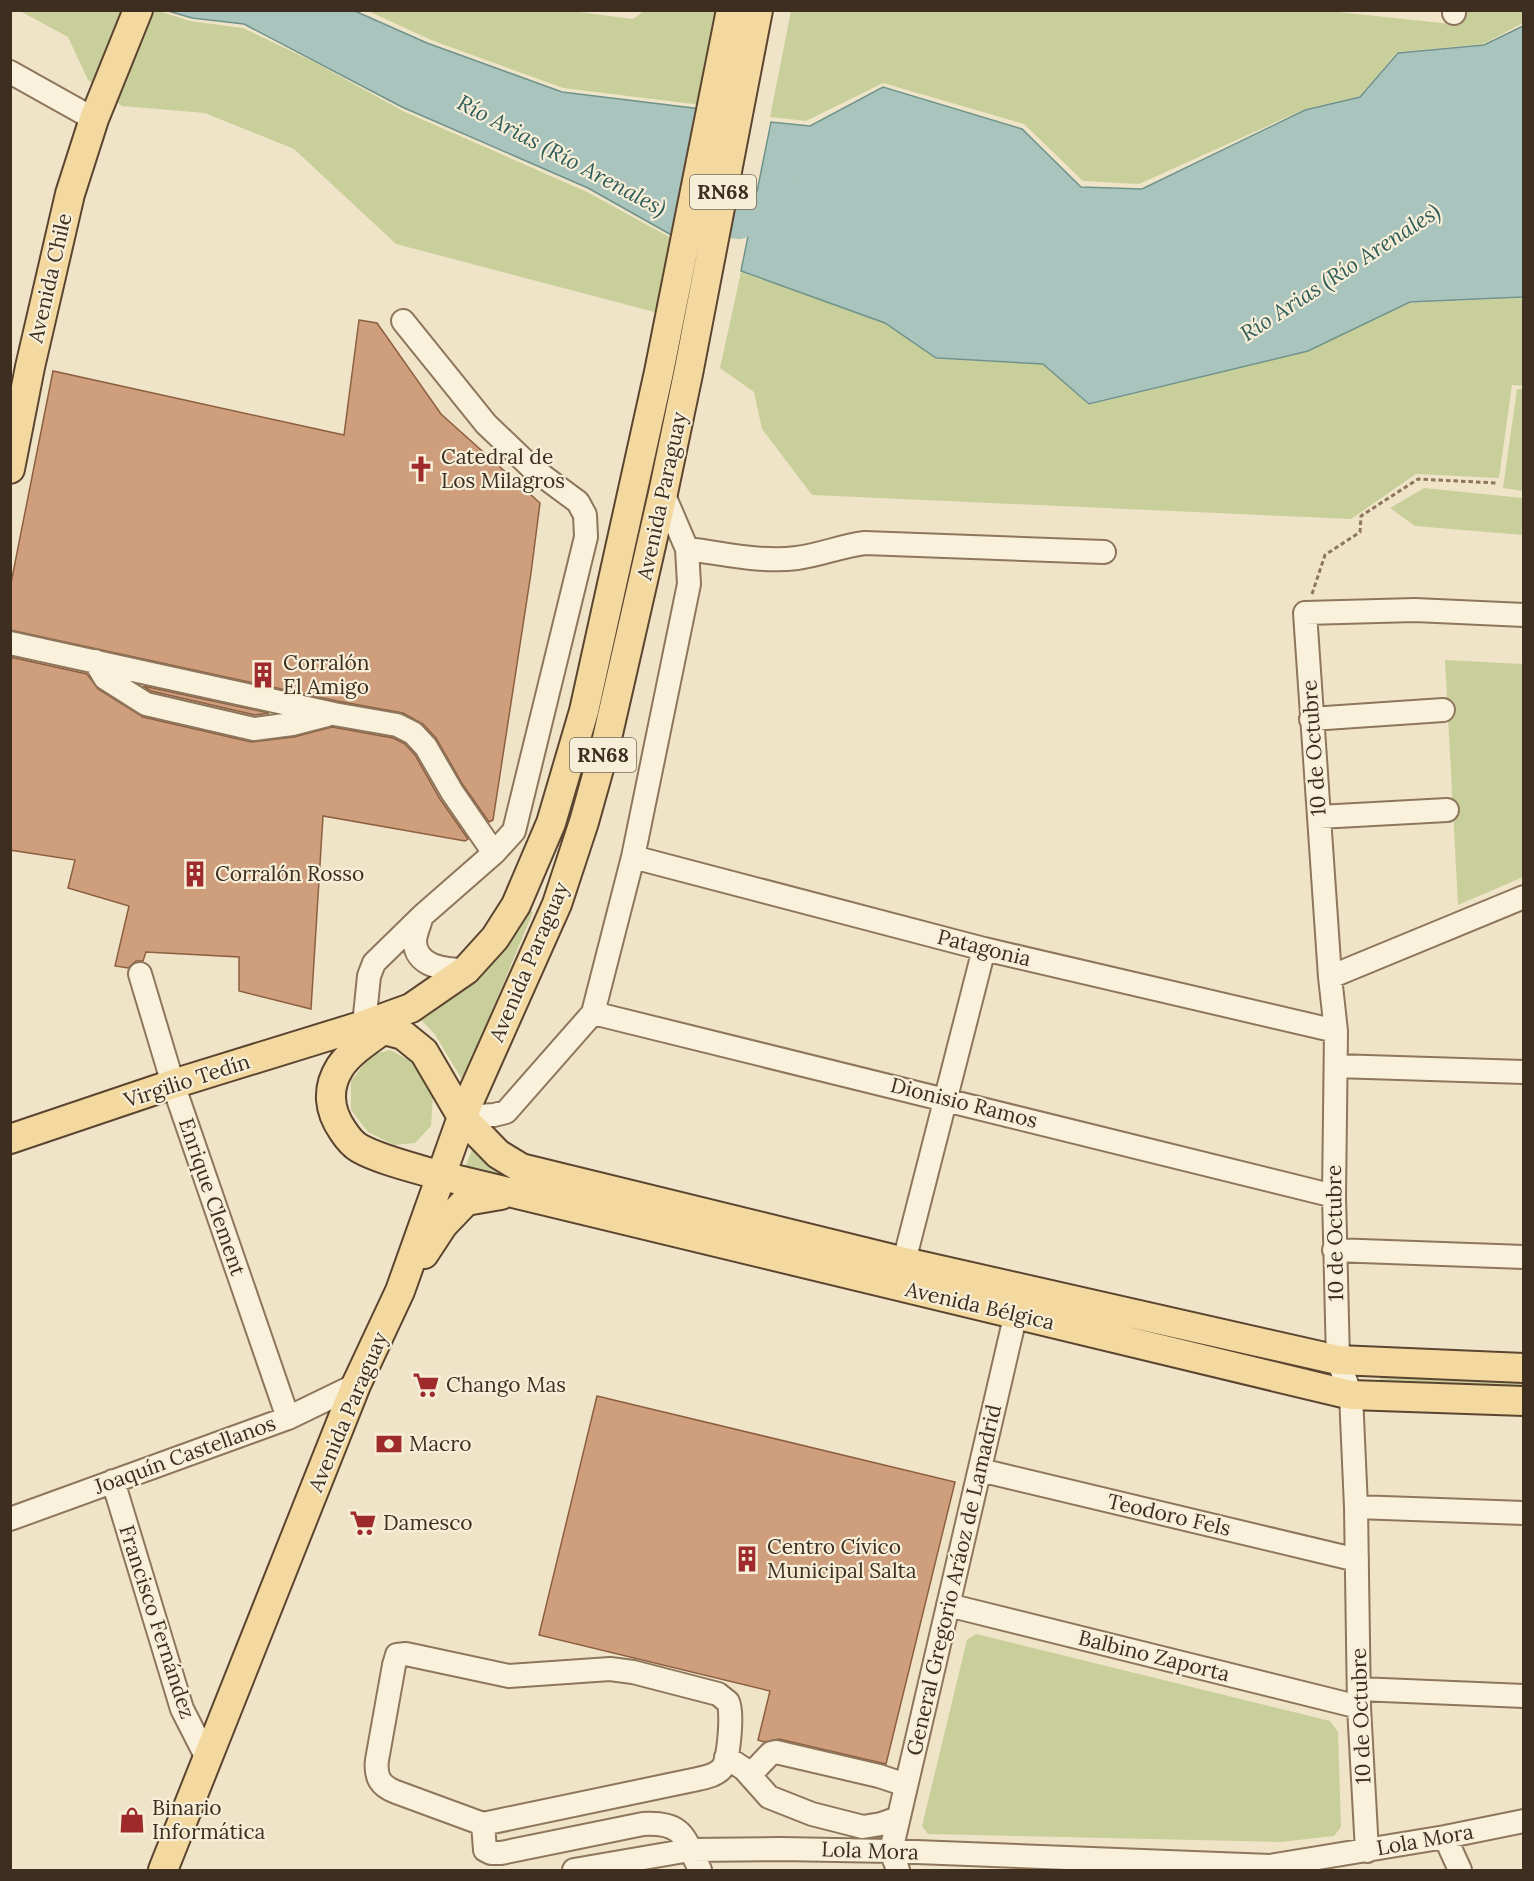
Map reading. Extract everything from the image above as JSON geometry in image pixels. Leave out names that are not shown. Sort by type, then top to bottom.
[{"type":"main road","name":"Avenida Chile","points":[[10,469],[20,371],[70,194],[94,119],[138,10]]},
{"type":"main road","name":"Avenida Paraguay","points":[[374,1027],[411,1008],[466,970],[495,938],[516,905],[551,823],[584,711],[659,372],[731,10]]},
{"type":"main road","name":"Avenida Paraguay","points":[[163,1870],[356,1385],[400,1291],[462,1118],[557,904],[605,747],[663,493],[758,10]]},
{"type":"main road","points":[[442,1176],[358,1148],[335,1119],[330,1102],[332,1086],[340,1066],[356,1051],[374,1027],[403,1035],[424,1052],[462,1118]]},
{"type":"main road","name":"Virgilio Tedín","points":[[10,1140],[173,1084],[374,1027]]},
{"type":"main road","name":"Avenida Bélgica","points":[[462,1118],[498,1154],[521,1168],[901,1274]]},
{"type":"main road","name":"Avenida Bélgica","points":[[442,1176],[515,1194],[901,1274],[1019,1301],[1338,1360],[1524,1368]]},
{"type":"main road","points":[[400,1291],[443,1225],[466,1201],[515,1194]]},
{"type":"main road","name":"Avenida Bélgica","points":[[1019,1301],[1351,1395],[1524,1401]]},
{"type":"street","points":[[10,72],[94,119]]},
{"type":"street","points":[[374,1027],[369,976],[374,963],[422,916],[494,853],[514,831],[586,537],[585,515],[578,502],[532,468],[486,424],[403,321]]},
{"type":"street","points":[[462,1118],[506,1112],[593,1013],[633,857],[689,584],[687,549],[663,493]]},
{"type":"street","points":[[687,549],[769,559],[797,558],[842,546],[865,543],[1104,552]]},
{"type":"street","points":[[1305,613],[1415,609],[1524,615]]},
{"type":"street","name":"10 de Octubre","points":[[1305,613],[1330,976],[1336,1031],[1334,1250],[1338,1360],[1351,1395],[1356,1507],[1359,1698],[1367,1851]]},
{"type":"street","points":[[10,643],[334,714],[397,725],[413,733],[426,747],[452,792],[494,853]]},
{"type":"street","points":[[94,661],[105,678],[146,704],[254,729],[292,724],[334,714]]},
{"type":"street","points":[[1311,719],[1443,710]]},
{"type":"street","points":[[1319,817],[1447,810]]},
{"type":"street","name":"Patagonia","points":[[633,857],[984,949],[1336,1031]]},
{"type":"street","points":[[1330,976],[1524,897]]},
{"type":"street","points":[[422,916],[415,940],[419,955],[431,966],[446,970],[466,970]]},
{"type":"street","points":[[901,1274],[984,949]]},
{"type":"street","name":"Enrique Clement","points":[[140,974],[173,1084],[288,1418]]},
{"type":"street","name":"Dionisio Ramos","points":[[593,1013],[945,1098],[1334,1196]]},
{"type":"street","points":[[1336,1066],[1524,1072]]},
{"type":"street","points":[[1334,1250],[1524,1257]]},
{"type":"street","name":"General Gregorio Aráoz de Lamadrid","points":[[895,1861],[898,1818],[1019,1301]]},
{"type":"street","name":"Joaquín Castellanos","points":[[10,1519],[288,1418],[356,1385]]},
{"type":"street","name":"Teodoro Fels","points":[[981,1470],[1357,1560]]},
{"type":"street","name":"Francisco Fernández","points":[[113,1481],[182,1709],[208,1760]]},
{"type":"street","points":[[1356,1507],[1524,1513]]},
{"type":"street","name":"Balbino Zaporta","points":[[948,1605],[1359,1698],[1524,1696]]},
{"type":"street","points":[[406,1654],[509,1676],[610,1669],[633,1672],[718,1694],[728,1702],[731,1708],[732,1716],[726,1757],[723,1767],[716,1773],[693,1780],[483,1824],[384,1787],[378,1778],[377,1760],[397,1655],[406,1654]]},
{"type":"street","points":[[750,1775],[771,1753],[776,1752],[879,1776],[906,1785]]},
{"type":"street","points":[[726,1757],[744,1769],[769,1797],[812,1814],[863,1827],[898,1818]]},
{"type":"street","name":"Lola Mora","points":[[574,1870],[695,1860],[1271,1868],[1524,1821]]},
{"type":"street","points":[[483,1824],[485,1850],[491,1853],[501,1853],[643,1824],[662,1823],[681,1832],[695,1860]]},
{"type":"street","points":[[1445,1837],[1460,1870]]},
{"type":"path","points":[[1305,613],[1325,555],[1360,532],[1361,516],[1418,479],[1496,483]]},
{"type":"green space","points":[[564,10],[633,19],[644,11],[716,11],[701,105],[563,88],[431,40],[368,11]]},
{"type":"green space","points":[[1319,10],[1461,25],[1462,11],[1523,11],[1523,23],[1483,44],[1397,52],[1360,96],[1305,109],[1139,184],[1083,181],[1024,124],[883,83],[806,121],[770,117],[791,11]]},
{"type":"green space","points":[[20,11],[159,11],[190,21],[243,28],[316,63],[403,111],[587,192],[675,240],[658,313],[396,244],[294,149],[205,113],[122,106],[88,80],[68,37]]},
{"type":"green space","points":[[741,272],[885,323],[936,359],[1043,364],[1089,405],[1308,351],[1410,303],[1523,298],[1523,386],[1512,385],[1499,478],[1416,474],[1351,519],[812,495],[762,429],[754,392],[720,368]]},
{"type":"green space","points":[[1517,389],[1523,389],[1523,491],[1503,488]]},
{"type":"green space","points":[[1424,488],[1523,498],[1523,535],[1415,526],[1390,508]]},
{"type":"green space","points":[[1445,660],[1523,664],[1523,877],[1458,905]]},
{"type":"green space","points":[[529,911],[533,912],[463,1081],[434,1033],[420,1019],[482,975],[509,942]]},
{"type":"green space","points":[[390,1050],[415,1063],[433,1095],[431,1126],[415,1143],[394,1145],[368,1132],[351,1110],[351,1081],[371,1055]]},
{"type":"green space","points":[[472,1150],[500,1173],[503,1178],[463,1172]]},
{"type":"green space","points":[[1380,1376],[1523,1379],[1523,1391],[1380,1383]]},
{"type":"green space","points":[[976,1634],[1330,1721],[1338,1732],[1341,1827],[1334,1836],[1281,1842],[928,1834],[922,1826],[967,1640]]},
{"type":"water","points":[[168,11],[355,11],[427,43],[562,92],[701,109],[675,237],[588,188],[402,107],[244,24],[192,18]]},
{"type":"water","points":[[1523,26],[1523,297],[1410,302],[1308,351],[1089,404],[1043,364],[936,358],[885,323],[741,271],[771,122],[810,126],[883,87],[1022,129],[1081,187],[1142,189],[1305,110],[1360,97],[1398,53],[1484,45]]},
{"type":"building","name":"Corralón El Amigo","points":[[359,320],[377,323],[441,414],[540,503],[493,820],[489,822],[463,785],[436,738],[423,724],[403,713],[337,701],[10,630],[10,588],[53,371],[344,435]]},
{"type":"building","points":[[10,657],[87,674],[98,689],[143,717],[251,742],[294,737],[332,727],[393,738],[405,744],[415,755],[440,799],[468,839],[465,841],[323,816],[311,1009],[239,991],[239,957],[146,952],[143,961],[136,961],[128,968],[115,966],[129,906],[68,888],[75,860],[10,850]]},
{"type":"building","points":[[143,686],[269,713],[255,715],[151,691]]},
{"type":"building","name":"Centro Cívico Municipal Salta","points":[[597,1396],[955,1482],[886,1764],[779,1739],[764,1742],[758,1740],[770,1691],[539,1635]]},
{"type":"waterway","name":"Río Arias (Río Arenales)","points":[[690,218],[740,223],[761,208],[790,193]]},
{"type":"place","name":"Catedral de Los Milagros","points":[[421,469]]},
{"type":"place","name":"Corralón El Amigo","points":[[263,675]]},
{"type":"place","name":"Corralón Rosso","points":[[195,874]]},
{"type":"place","name":"Chango Mas","points":[[426,1385]]},
{"type":"place","name":"Macro","points":[[389,1444]]},
{"type":"place","name":"Damesco","points":[[363,1523]]},
{"type":"place","name":"Centro Cívico Municipal Salta","points":[[747,1559]]},
{"type":"place","name":"Binario Informática","points":[[132,1820]]}]
